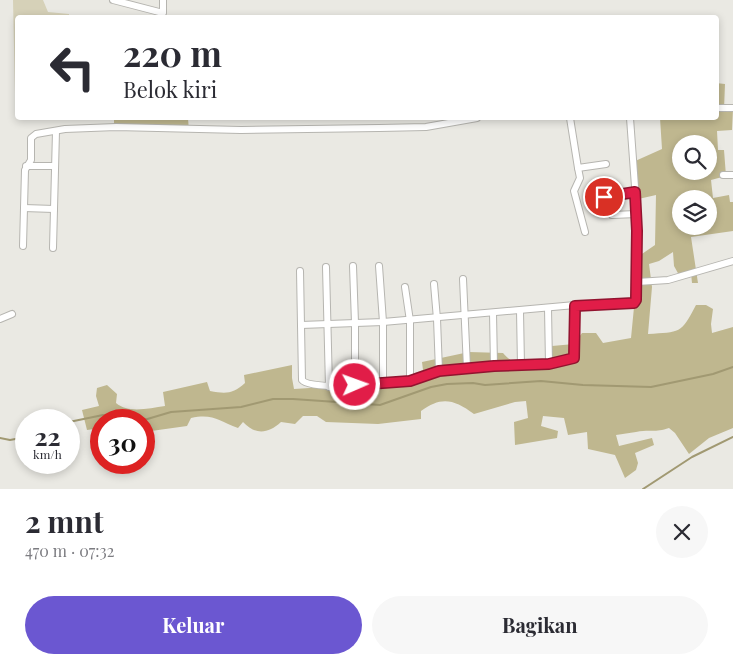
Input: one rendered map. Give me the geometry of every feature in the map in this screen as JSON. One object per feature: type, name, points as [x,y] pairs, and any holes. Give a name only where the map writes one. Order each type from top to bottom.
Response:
[{"type":"street","points":[[117,1],[163,13],[163,0]]},
{"type":"street","points":[[719,108],[733,108]]},
{"type":"street","points":[[24,246],[26,166],[30,160],[31,138],[33,136],[56,131],[116,127],[241,130],[379,128],[426,126],[464,120]]},
{"type":"street","points":[[570,120],[580,178],[574,190],[585,232]]},
{"type":"street","points":[[301,325],[410,321],[548,308],[634,303],[636,300],[637,282],[637,214],[630,120]]},
{"type":"street","points":[[53,248],[56,131]]},
{"type":"street","points":[[578,168],[606,164]]},
{"type":"street","points":[[26,166],[55,166]]},
{"type":"street","points":[[722,175],[733,175]]},
{"type":"street","points":[[604,197],[635,192]]},
{"type":"street","points":[[24,208],[54,209]]},
{"type":"street","points":[[612,215],[637,214]]},
{"type":"street","points":[[637,282],[668,280],[733,261]]},
{"type":"street","points":[[353,266],[355,385]]},
{"type":"street","points":[[379,266],[383,322],[383,384]]},
{"type":"street","points":[[326,267],[329,387]]},
{"type":"street","points":[[300,271],[303,381],[306,384],[329,387],[410,381],[439,371],[549,364],[575,358],[575,306]]},
{"type":"street","points":[[463,279],[467,368]]},
{"type":"street","points":[[434,284],[439,371]]},
{"type":"street","points":[[405,287],[410,321],[410,381]]},
{"type":"street","points":[[548,308],[549,364]]},
{"type":"street","points":[[520,311],[521,366]]},
{"type":"street","points":[[494,313],[494,366]]},
{"type":"street","points":[[0,319],[12,314]]},
{"type":"shaded area","points":[[13,0],[43,0],[48,12],[69,15],[15,15],[15,94]]},
{"type":"shaded area","points":[[719,83],[725,84],[724,109],[733,109],[732,130],[717,131],[718,150],[724,150],[726,176],[717,178],[717,135],[672,135],[672,180],[711,180],[712,190],[672,190],[672,235],[705,235],[691,237],[698,283],[692,283],[691,273],[679,275],[674,266],[673,252],[659,261],[649,264],[652,287],[648,334],[667,333],[678,330],[687,321],[696,305],[706,305],[713,309],[712,333],[733,327],[733,428],[709,438],[689,454],[675,433],[669,428],[616,435],[619,446],[652,438],[654,445],[635,453],[638,463],[636,470],[625,478],[615,455],[588,449],[587,432],[568,435],[564,418],[543,416],[541,426],[558,431],[557,438],[515,445],[514,422],[528,418],[526,401],[515,402],[474,414],[460,405],[441,401],[421,411],[421,419],[378,424],[326,422],[317,416],[303,416],[295,424],[281,422],[266,431],[257,431],[243,422],[238,428],[216,418],[205,416],[191,418],[187,426],[155,430],[155,409],[146,409],[165,406],[163,392],[207,382],[210,391],[229,392],[245,383],[244,375],[292,365],[294,389],[341,386],[339,374],[361,371],[372,387],[423,370],[422,362],[469,352],[503,353],[512,361],[527,365],[545,362],[552,346],[574,344],[582,333],[596,333],[603,343],[631,338],[639,256],[655,245],[656,195],[634,200],[633,162],[662,149],[660,120],[719,120]]},
{"type":"shaded area","points":[[114,120],[188,120],[189,132],[114,129]]},
{"type":"shaded area","points":[[729,195],[730,202],[733,202],[733,231],[717,233],[717,197]]},
{"type":"shaded area","points":[[107,385],[117,394],[116,403],[133,409],[90,409],[90,430],[87,430],[82,410],[99,406],[96,396],[97,388]]},
{"type":"waterway","points":[[155,417],[171,412],[241,407],[273,399],[380,405],[431,387],[447,384],[473,383],[485,385],[541,381],[583,385],[651,387],[713,374],[733,367]]},
{"type":"waterway","points":[[80,420],[90,418]]},
{"type":"waterway","points":[[643,489],[692,457],[733,437]]},
{"type":"waterway","points":[[0,438],[15,439]]},
{"type":"route","points":[[355,385],[410,381],[439,371],[549,364],[574,358],[575,306],[634,303],[636,300],[637,214],[635,192],[604,197]]}]
